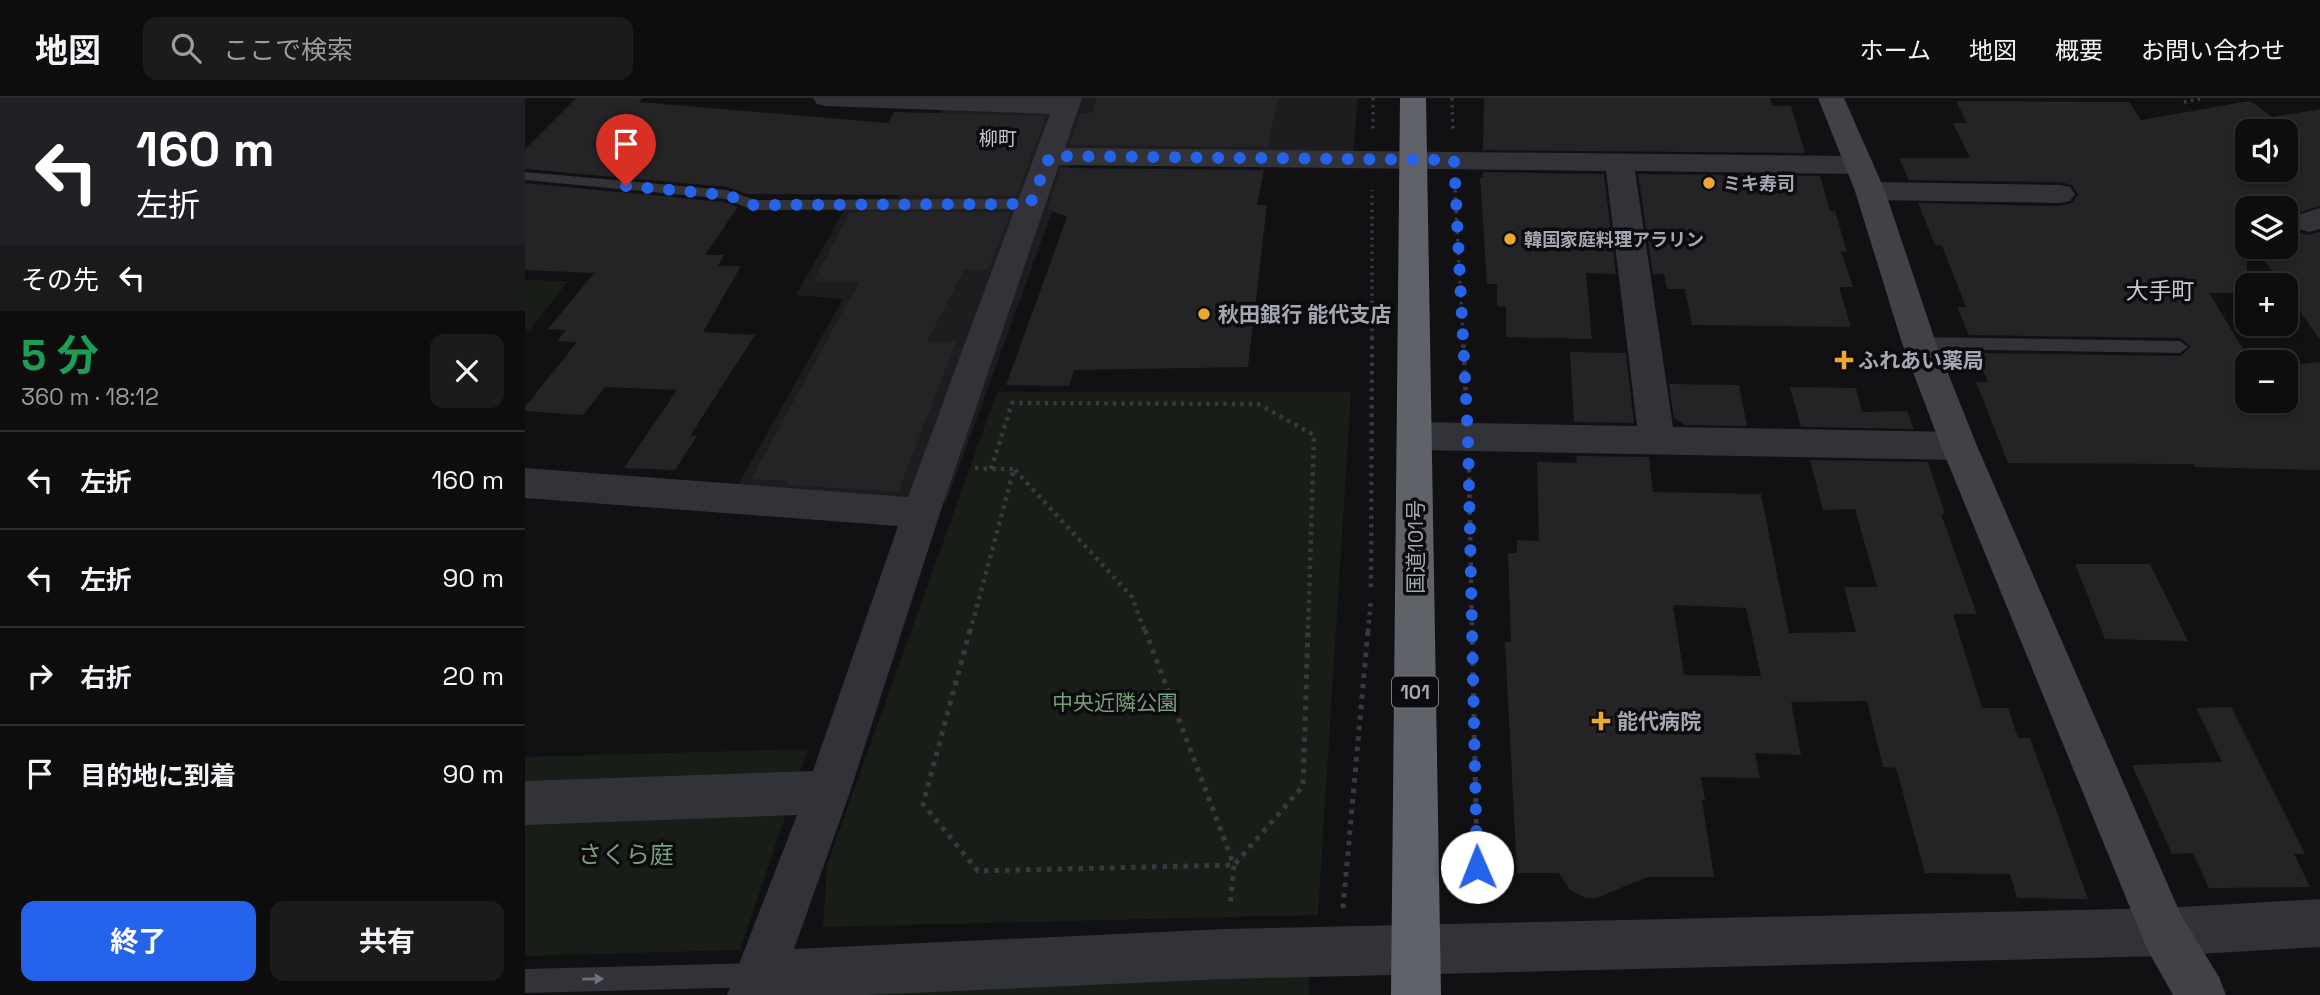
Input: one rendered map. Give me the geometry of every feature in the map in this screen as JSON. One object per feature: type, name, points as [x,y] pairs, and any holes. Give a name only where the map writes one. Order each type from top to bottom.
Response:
[{"type":"highway","name":"国道101号","points":[[1413,98],[1416,995]]},
{"type":"street","points":[[825,98],[1067,102],[921,513],[828,792],[756,985],[1414,947],[2164,932],[2320,923]]},
{"type":"street","points":[[1831,98],[1864,178],[1919,343],[1959,446],[2164,932],[2201,995]]},
{"type":"street","points":[[1050,156],[1619,161],[2060,194]]},
{"type":"street","points":[[1619,161],[1657,440]]},
{"type":"street","points":[[1415,436],[1959,446]]},
{"type":"street","points":[[525,483],[921,513]]},
{"type":"street","points":[[525,803],[828,792]]},
{"type":"lane","points":[[525,176],[727,195],[753,205],[1030,204]]},
{"type":"lane","points":[[1919,343],[2180,347]]},
{"type":"lane","points":[[525,981],[756,985]]},
{"type":"path","points":[[1339,951],[1371,603],[1373,98]]},
{"type":"path","points":[[1451,98],[1468,438],[1479,947]]},
{"type":"path","points":[[2184,102],[2204,98]]},
{"type":"path","points":[[991,469],[1012,403],[1258,404],[1314,435],[1303,786],[1234,864],[978,871],[923,804],[1014,469]]},
{"type":"path","points":[[939,468],[1014,469],[1132,597],[1234,864]]},
{"type":"shaded area","points":[[871,98],[1358,98],[1353,154],[1075,149],[946,503],[735,490],[843,299],[796,295],[850,200],[898,198],[944,106]]},
{"type":"green space","points":[[525,280],[568,281],[530,330],[525,329]]},
{"type":"green space","name":"中央近隣公園","points":[[997,392],[1351,392],[1318,915],[823,927],[827,865]]},
{"type":"green space","name":"さくら庭","points":[[808,749],[740,950],[525,956],[525,757]]},
{"type":"green space","points":[[1309,968],[1309,995],[796,995]]},
{"type":"building","points":[[576,98],[643,98],[639,102],[888,123],[894,112],[1046,116],[1017,196],[747,194],[727,187],[525,169],[525,149]]},
{"type":"building","points":[[1097,98],[1278,98],[1268,147],[1069,145],[1080,113],[1092,113]]},
{"type":"building","points":[[1484,98],[1770,98],[1772,106],[1791,106],[1805,153],[1483,150]]},
{"type":"building","points":[[1956,101],[2129,102],[2141,120],[2250,101],[2272,117],[2320,109],[2320,206],[2298,213],[2298,196],[2235,196],[2235,259],[2247,259],[2247,273],[2235,273],[2235,293],[2209,293],[2244,350],[2235,350],[2235,413],[2298,413],[2298,364],[2320,362],[2320,470],[2195,467],[2193,464],[2008,463],[1976,382],[1988,382],[1976,353],[2180,356],[2191,347],[2180,338],[1969,335],[1957,307],[1966,307],[1942,246],[1935,245],[1918,203],[2060,206],[2072,203],[2078,194],[2072,185],[2060,182],[1909,180],[1899,158],[1970,158],[1953,123],[1967,123]]},
{"type":"building","points":[[1061,168],[1264,170],[1257,205],[1267,205],[1248,367],[1074,370],[1069,386],[1006,385],[1067,217],[1047,209]]},
{"type":"building","points":[[1483,172],[1604,174],[1616,274],[1586,273],[1592,339],[1506,337],[1506,307],[1497,306],[1497,284],[1487,284],[1480,177],[1483,177]]},
{"type":"building","points":[[1638,174],[1820,176],[1830,211],[1835,211],[1847,252],[1841,251],[1853,287],[1839,287],[1851,327],[1692,325],[1685,289],[1667,289],[1664,274],[1653,274]]},
{"type":"building","points":[[525,183],[724,202],[738,207],[705,255],[724,255],[718,266],[741,266],[703,332],[755,335],[690,436],[697,436],[675,470],[624,468],[677,390],[605,387],[583,415],[525,411],[525,407],[577,342],[557,341],[566,330],[548,329],[594,273],[525,270]]},
{"type":"building","points":[[850,212],[1011,212],[988,270],[964,270],[927,342],[956,342],[898,492],[787,485],[789,481],[751,479],[859,282],[813,282]]},
{"type":"building","points":[[2298,232],[2308,235],[2320,232],[2320,340],[2298,309],[2298,273],[2273,273],[2264,259],[2298,259]]},
{"type":"building","points":[[1570,352],[1626,353],[1634,423],[1574,422]]},
{"type":"building","points":[[1669,384],[1739,385],[1747,426],[1685,425],[1674,418]]},
{"type":"building","points":[[1790,387],[1856,388],[1862,412],[1907,411],[1914,429],[1801,427]]},
{"type":"building","points":[[1576,456],[1649,457],[1653,492],[1761,494],[1789,633],[1856,632],[1844,587],[1877,587],[1855,509],[1823,510],[1810,460],[1928,462],[1945,514],[1941,514],[1977,614],[1953,614],[1982,708],[2008,708],[2018,738],[2030,738],[2088,899],[2017,898],[2010,874],[1925,873],[1896,768],[1883,767],[1867,701],[1791,702],[1801,755],[1755,753],[1760,778],[1701,777],[1714,877],[1648,877],[1596,898],[1586,898],[1570,890],[1559,873],[1517,873],[1505,642],[1511,642],[1508,553],[1517,553],[1517,540],[1539,541],[1537,462],[1577,463]],"holes":[[[1673,605],[1746,608],[1761,676],[1684,675]]]},
{"type":"building","points":[[2075,564],[2150,564],[2188,641],[2105,639]]},
{"type":"building","points":[[2231,707],[2305,854],[2294,854],[2310,887],[2209,888],[2193,853],[2172,854],[2132,765],[2222,762],[2196,708]]},
{"type":"place","name":"ミキ寿司","points":[[1709,183]]},
{"type":"place","name":"韓国家庭料理アラリン","points":[[1510,239]]},
{"type":"place","name":"秋田銀行 能代支店","points":[[1204,314]]},
{"type":"place","name":"ふれあい薬局","points":[[1844,360]]},
{"type":"place","name":"能代病院","points":[[1601,721]]},
{"type":"district","name":"柳町","points":[[998,138]]},
{"type":"district","name":"大手町","points":[[2160,291]]},
{"type":"route","points":[[626,186],[727,195],[753,205],[1030,204],[1050,156],[1454,160],[1468,438],[1477,867]]}]
